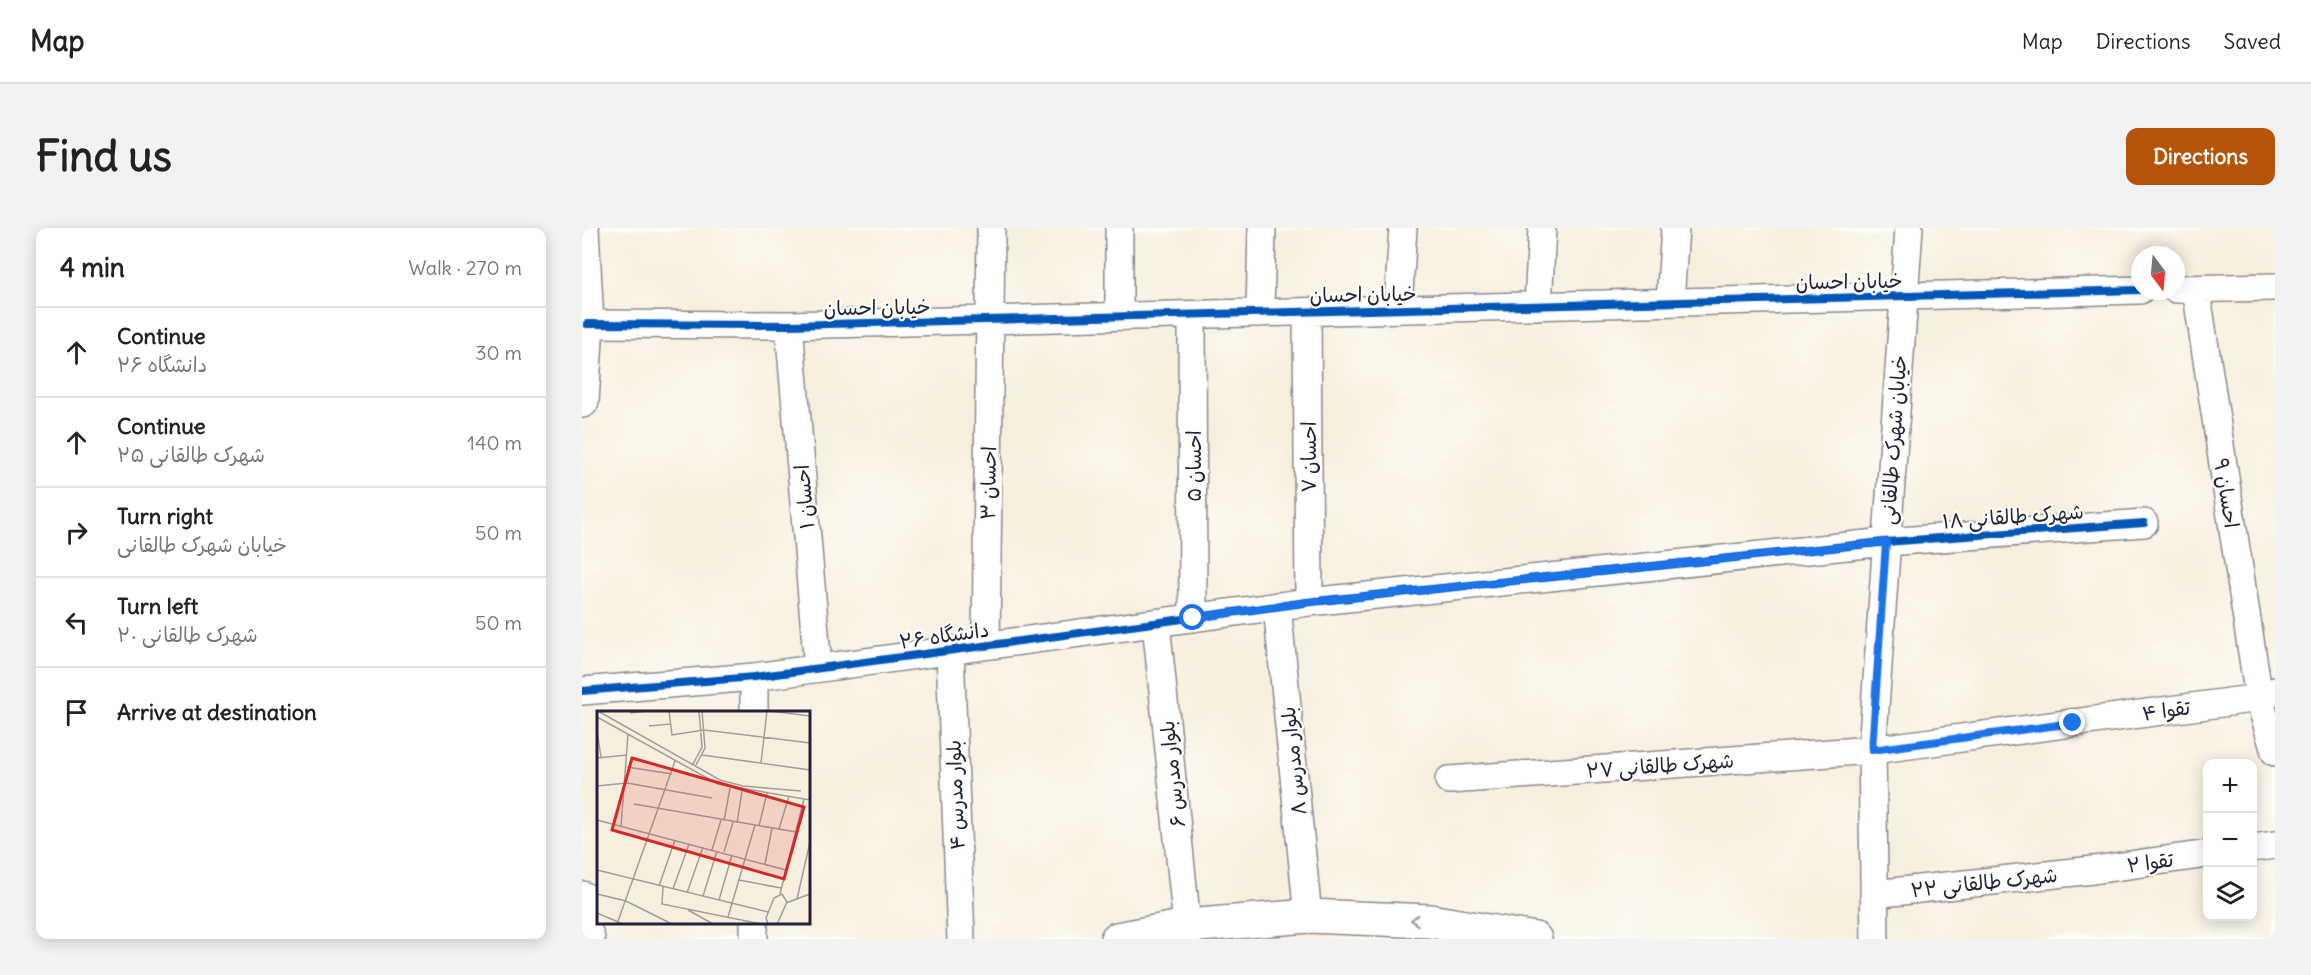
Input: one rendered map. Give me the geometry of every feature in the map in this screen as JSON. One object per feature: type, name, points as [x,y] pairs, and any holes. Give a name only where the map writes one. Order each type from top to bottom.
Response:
[{"type":"main road","points":[[582,228],[587,324],[582,401]]},
{"type":"main road","points":[[1117,939],[1187,926],[1308,916],[1430,921],[1534,939]]},
{"type":"street","name":"احسان ۳","points":[[986,645],[991,228]]},
{"type":"street","points":[[1119,228],[1119,316]]},
{"type":"street","points":[[1260,313],[1262,228]]},
{"type":"street","points":[[1398,309],[1403,228]]},
{"type":"street","points":[[1538,306],[1542,228]]},
{"type":"street","points":[[1670,302],[1675,228]]},
{"type":"street","name":"خیابان شهرک طالقانی","points":[[1875,939],[1872,750],[1909,228]]},
{"type":"street","points":[[2186,289],[2275,287]]},
{"type":"street","name":"احسان ۹","points":[[2186,289],[2267,694],[2275,752]]},
{"type":"street","name":"خیابان احسان","points":[[587,324],[789,325],[2131,290]]},
{"type":"street","name":"احسان ۷","points":[[1307,312],[1309,602]]},
{"type":"street","name":"احسان ۵","points":[[1192,315],[1193,618]]},
{"type":"street","name":"احسان ۱","points":[[789,325],[818,668]]},
{"type":"street","name":"شهرک طالقانی ۱۸","points":[[1309,602],[1886,542],[2144,523]]},
{"type":"street","name":"دانشگاه ۲۶","points":[[582,691],[754,677],[1309,602]]},
{"type":"street","name":"بلوار مدرس ۸","points":[[1277,606],[1308,916]]},
{"type":"street","name":"بلوار مدرس ۶","points":[[1156,623],[1187,926]]},
{"type":"street","name":"بلوار مدرس ۴","points":[[950,650],[961,939]]},
{"type":"street","points":[[754,677],[754,711]]},
{"type":"street","name":"تقوا ۴","points":[[1872,750],[2267,694]]},
{"type":"street","name":"شهرک طالقانی ۲۷","points":[[1449,780],[1872,750]]},
{"type":"street","points":[[2257,847],[2275,845]]},
{"type":"street","name":"تقوا ۲","points":[[2093,870],[2203,855]]},
{"type":"street","name":"شهرک طالقانی ۲۲","points":[[1874,894],[2093,870]]},
{"type":"cycle path","points":[[587,324],[789,325],[2131,290]]},
{"type":"cycle path","points":[[582,691],[754,677],[1309,602],[1886,542],[2144,523]]},
{"type":"route","points":[[1193,618],[1309,602],[1886,542],[1872,750],[2073,723]]}]
